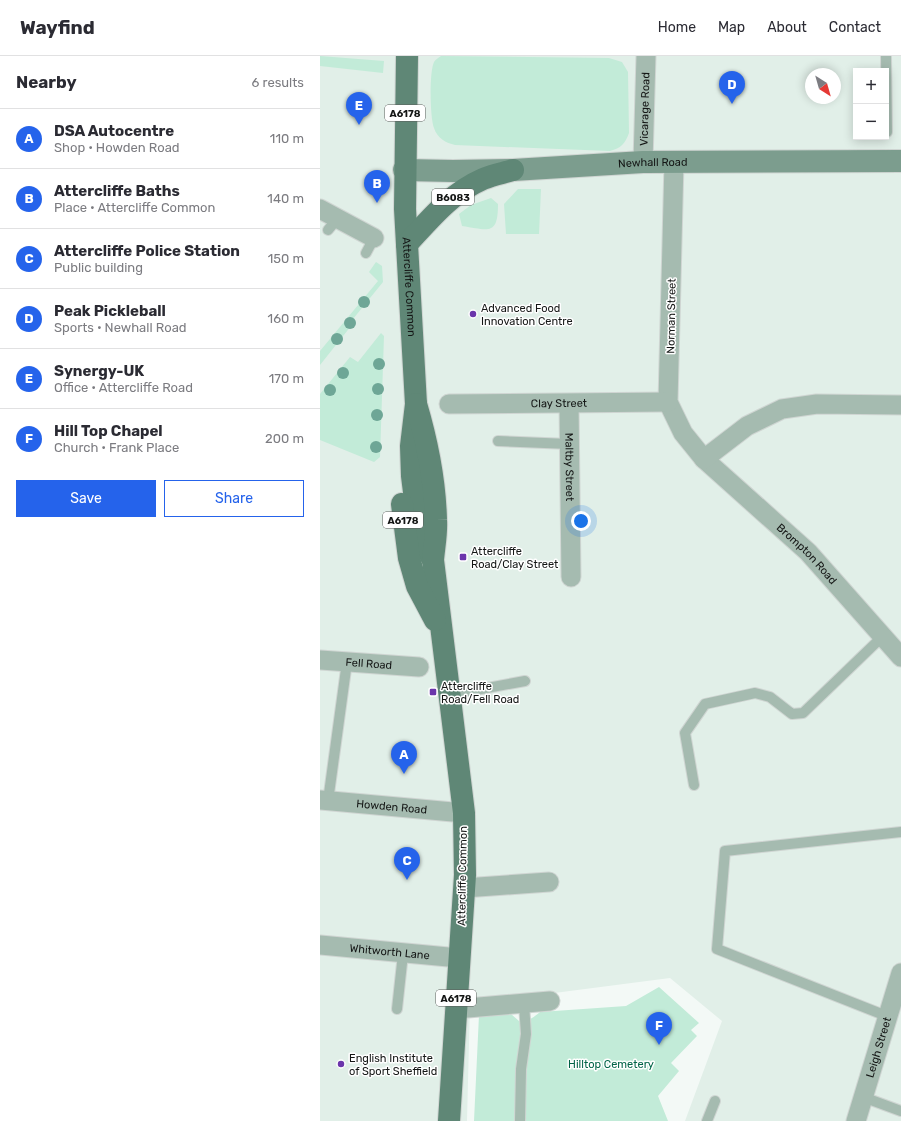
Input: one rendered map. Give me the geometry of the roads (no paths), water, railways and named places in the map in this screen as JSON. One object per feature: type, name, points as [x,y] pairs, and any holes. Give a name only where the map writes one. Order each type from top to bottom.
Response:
[{"type":"main road","name":"A6178","points":[[404,170],[407,56]]},
{"type":"main road","name":"Newhall Road","points":[[404,170],[513,170],[643,162],[901,162]]},
{"type":"main road","name":"Attercliffe Common","points":[[404,170],[416,404],[411,446],[412,476],[418,524],[433,560],[464,813],[464,888],[449,1121]]},
{"type":"main road","name":"B6083","points":[[408,244],[433,215],[455,195],[482,179],[513,170]]},
{"type":"main road","name":"Attercliffe Common","points":[[416,404],[400,445],[400,477],[404,527],[409,558],[417,586],[441,632]]},
{"type":"street","name":"Vicarage Road","points":[[643,162],[646,56]]},
{"type":"street","name":"Norman Street","points":[[674,162],[668,402],[683,433],[704,459]]},
{"type":"street","points":[[320,209],[333,224],[370,245]]},
{"type":"street","name":"Clay Street","points":[[449,404],[668,402]]},
{"type":"street","name":"Maltby Street","points":[[569,404],[571,577]]},
{"type":"street","points":[[704,459],[747,426],[782,409],[817,404],[901,405]]},
{"type":"street","name":"Brompton Road","points":[[704,459],[808,552],[901,657]]},
{"type":"street","name":"Fell Road","points":[[320,660],[418,667]]},
{"type":"street","name":"Howden Road","points":[[324,800],[464,813]]},
{"type":"street","points":[[464,888],[549,882]]},
{"type":"street","name":"Whitworth Lane","points":[[320,945],[403,954],[459,958]]},
{"type":"street","name":"Leigh Street","points":[[856,1121],[889,1017],[901,973]]},
{"type":"street","points":[[456,1009],[550,1001]]},
{"type":"lane","points":[[886,56],[887,104]]},
{"type":"lane","points":[[498,442],[569,444]]},
{"type":"lane","points":[[694,784],[685,732],[705,704],[755,693],[770,697],[792,714],[803,713],[883,636]]},
{"type":"lane","points":[[324,800],[346,662]]},
{"type":"lane","points":[[449,695],[525,681]]},
{"type":"lane","points":[[889,1017],[717,949],[725,851],[901,832]]},
{"type":"lane","points":[[397,1009],[403,954]]},
{"type":"lane","points":[[520,1121],[521,1069],[526,1034],[524,1004]]},
{"type":"lane","points":[[863,1098],[901,1111]]},
{"type":"lane","points":[[707,1121],[715,1101]]},
{"type":"place","name":"Peak Pickleball","points":[[732,104]]},
{"type":"place","name":"Synergy-UK","points":[[359,125]]},
{"type":"place","name":"Attercliffe Baths","points":[[377,203]]},
{"type":"place","name":"Advanced Food Innovation Centre","points":[[473,314]]},
{"type":"place","name":"Attercliffe Road/Clay Street","points":[[463,557]]},
{"type":"place","name":"Attercliffe Road/Fell Road","points":[[433,692]]},
{"type":"place","name":"DSA Autocentre","points":[[404,774]]},
{"type":"place","name":"Attercliffe Police Station","points":[[407,880]]},
{"type":"place","name":"Hill Top Chapel","points":[[659,1045]]},
{"type":"place","name":"English Institute of Sport Sheffield","points":[[341,1064]]},
{"type":"park label","name":"Hilltop Cemetery","points":[[611,1064]]}]
